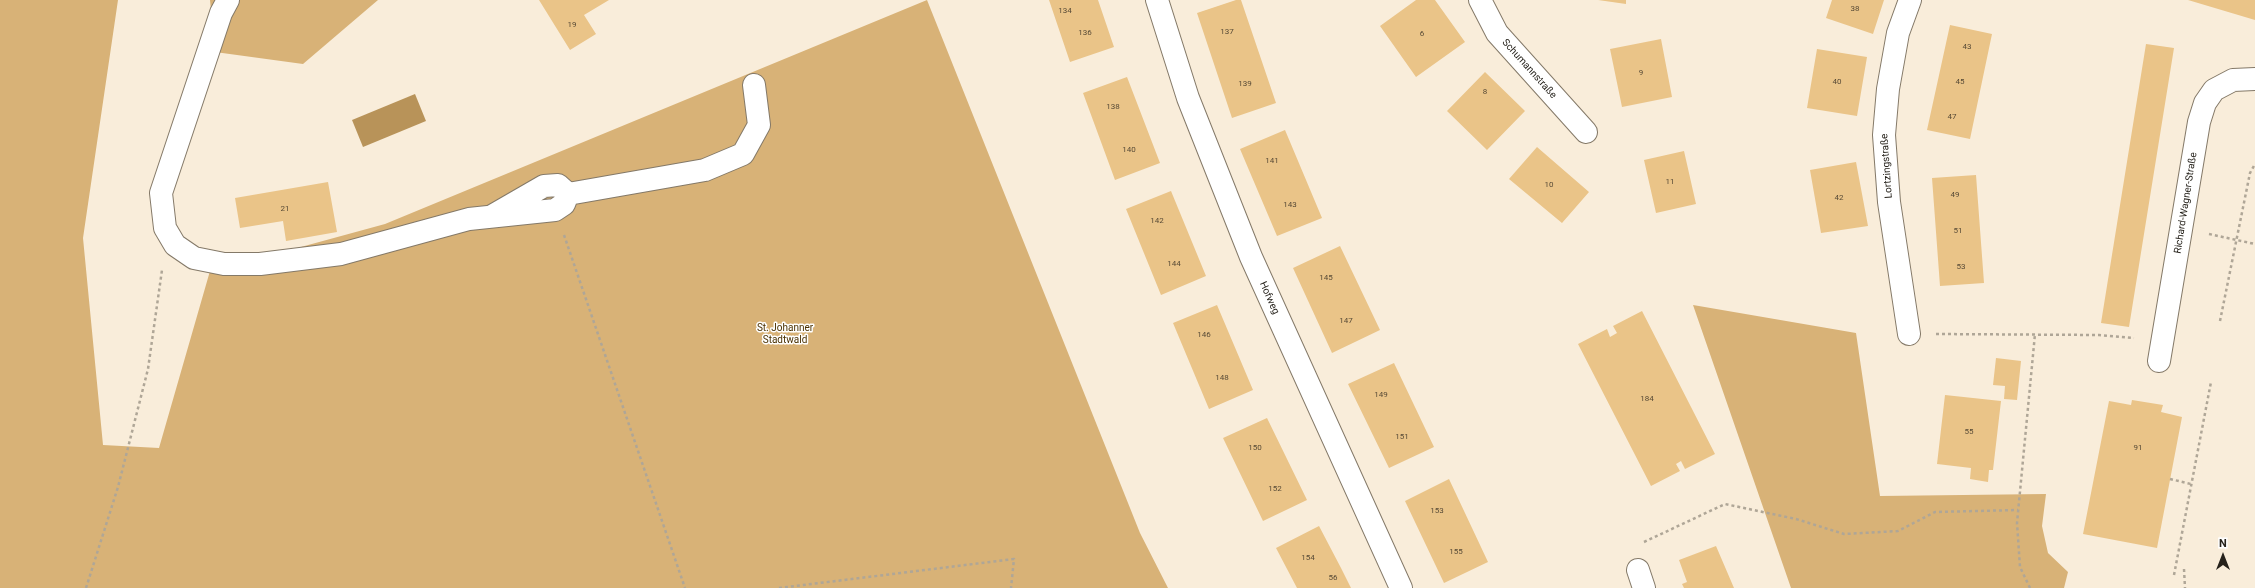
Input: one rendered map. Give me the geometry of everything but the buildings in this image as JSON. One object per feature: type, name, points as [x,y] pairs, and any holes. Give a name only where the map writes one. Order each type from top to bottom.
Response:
[{"type":"street","points":[[228,0],[220,13],[161,193],[165,228],[174,245],[194,258],[224,264],[260,264],[341,254],[469,219],[562,202],[706,170],[743,154],[760,124],[754,85]]},
{"type":"street","name":"Hofweg","points":[[1157,0],[1188,98],[1251,257],[1401,588]]},
{"type":"street","name":"Schumannstraße","points":[[1480,0],[1497,32],[1586,132]]},
{"type":"street","name":"Lortzingstraße","points":[[1909,334],[1889,202],[1884,135],[1888,89],[1898,32],[1910,0]]},
{"type":"street","name":"Richard-Wagner-Straße","points":[[2161,351],[2199,122],[2205,103],[2214,90],[2233,80],[2255,79]]},
{"type":"path","points":[[2220,321],[2250,173],[2255,164]]},
{"type":"path","points":[[562,202],[685,588]]},
{"type":"path","points":[[2182,229],[2255,244]]},
{"type":"path","points":[[86,588],[118,487],[148,369],[158,309],[161,274],[174,245]]},
{"type":"path","points":[[1909,334],[2099,334],[2161,351]]},
{"type":"path","points":[[2030,588],[2020,567],[2017,523],[2035,334]]},
{"type":"path","points":[[2174,575],[2211,382]]},
{"type":"path","points":[[2170,480],[2191,484]]},
{"type":"path","points":[[1642,544],[1725,504],[1796,519],[1844,534],[1898,531],[1935,512],[2018,510]]},
{"type":"path","points":[[780,588],[1014,559],[1011,588]]},
{"type":"path","points":[[2184,569],[2185,588]]},
{"type":"green space","name":"St. Johanner Stadtwald","points":[[0,0],[118,0],[83,238],[103,445],[159,448],[212,264],[268,256],[385,224],[927,0],[1140,533],[1168,588],[0,588]]},
{"type":"green space","points":[[210,0],[378,0],[303,64],[215,52]]},
{"type":"green space","points":[[1693,305],[1856,333],[1880,496],[2046,494],[2042,526],[2048,553],[2068,572],[2064,588],[1791,588]]},
{"type":"shaded area","points":[[415,94],[426,121],[363,147],[352,120]]}]
